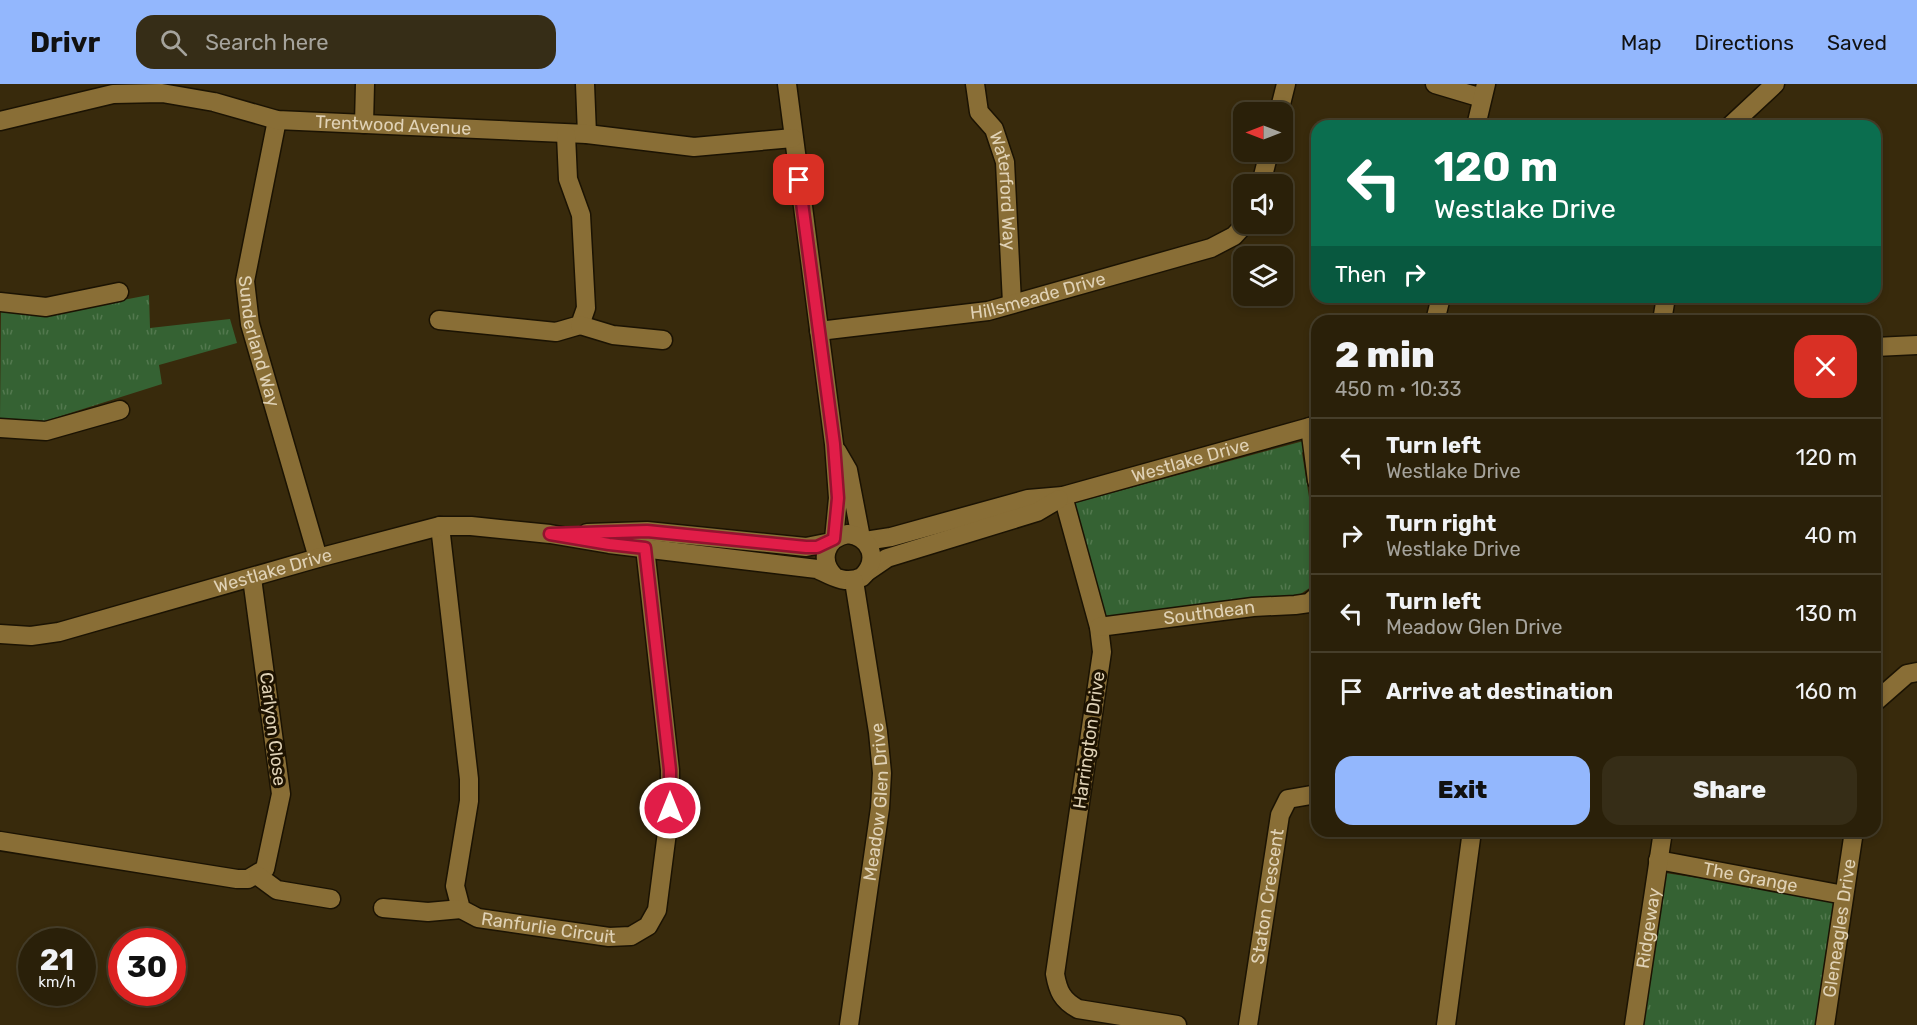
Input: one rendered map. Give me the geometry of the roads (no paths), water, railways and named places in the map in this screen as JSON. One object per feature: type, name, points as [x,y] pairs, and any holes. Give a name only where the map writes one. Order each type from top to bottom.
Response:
[{"type":"street","points":[[364,124],[365,84]]},
{"type":"street","points":[[585,84],[587,134]]},
{"type":"street","points":[[787,84],[834,444],[838,498],[832,541],[825,557],[830,572],[835,577],[861,576],[872,559],[863,539],[848,470],[834,444]]},
{"type":"street","name":"Waterford Way","points":[[975,84],[979,112],[994,129],[1005,162],[1012,303]]},
{"type":"street","points":[[1282,102],[1286,84]]},
{"type":"street","points":[[1435,84],[1484,91],[1477,120]]},
{"type":"street","points":[[1736,120],[1775,84]]},
{"type":"street","name":"Trentwood Avenue","points":[[0,121],[114,94],[162,89],[277,120],[566,135],[587,134],[694,147],[793,138]]},
{"type":"street","name":"Sunderland Way","points":[[277,120],[246,281],[250,324],[318,558]]},
{"type":"street","points":[[566,135],[568,179],[581,215],[586,308],[579,325]]},
{"type":"street","name":"Hillsmeade Drive","points":[[819,332],[988,310],[1211,248],[1236,234]]},
{"type":"street","points":[[0,302],[46,306],[119,292]]},
{"type":"street","points":[[439,320],[556,332],[579,325],[613,335],[663,340]]},
{"type":"street","points":[[1881,347],[1917,345]]},
{"type":"street","points":[[0,428],[46,430],[120,410]]},
{"type":"street","name":"Westlake Drive","points":[[863,539],[891,537],[1028,499],[1063,496],[1311,427]]},
{"type":"street","name":"Westlake Drive","points":[[861,576],[887,558],[1037,512],[1063,496]]},
{"type":"street","name":"Harrington Drive","points":[[1063,496],[1099,627],[1101,656],[1055,974],[1057,988],[1065,1002],[1078,1009],[1177,1025]]},
{"type":"street","name":"Westlake Drive","points":[[0,634],[31,636],[59,633],[318,558],[440,526],[471,526],[550,534],[609,544],[817,569],[835,577]]},
{"type":"street","name":"Ranfurlie Circuit","points":[[440,526],[469,779],[469,801],[455,886],[461,909]]},
{"type":"street","name":"Westlake Drive","points":[[550,534],[647,531],[806,547],[832,541]]},
{"type":"street","points":[[832,541],[848,534],[863,539]]},
{"type":"street","name":"Ranfurlie Circuit","points":[[383,908],[428,912],[461,909],[478,918],[609,937],[631,936],[648,926],[657,910],[670,808],[670,770],[645,548]]},
{"type":"street","name":"Meadow Glen Drive","points":[[849,1025],[880,808],[882,773],[861,576]]},
{"type":"street","name":"Carlyon Close","points":[[252,578],[281,794],[269,855],[265,869],[258,876]]},
{"type":"street","name":"Southdean","points":[[1099,627],[1253,607],[1295,605],[1311,601]]},
{"type":"street","points":[[1881,697],[1907,674],[1917,672]]},
{"type":"street","name":"Staton Crescent","points":[[1248,1025],[1280,815],[1288,799],[1311,795]]},
{"type":"street","points":[[1446,1025],[1471,837]]},
{"type":"street","name":"Ridgeway","points":[[1634,1025],[1662,837]]},
{"type":"street","name":"Gleneagles Drive","points":[[1825,1025],[1853,837]]},
{"type":"street","points":[[0,842],[237,879],[258,876],[277,890],[331,899]]},
{"type":"street","name":"The Grange","points":[[1658,860],[1844,895]]}]
